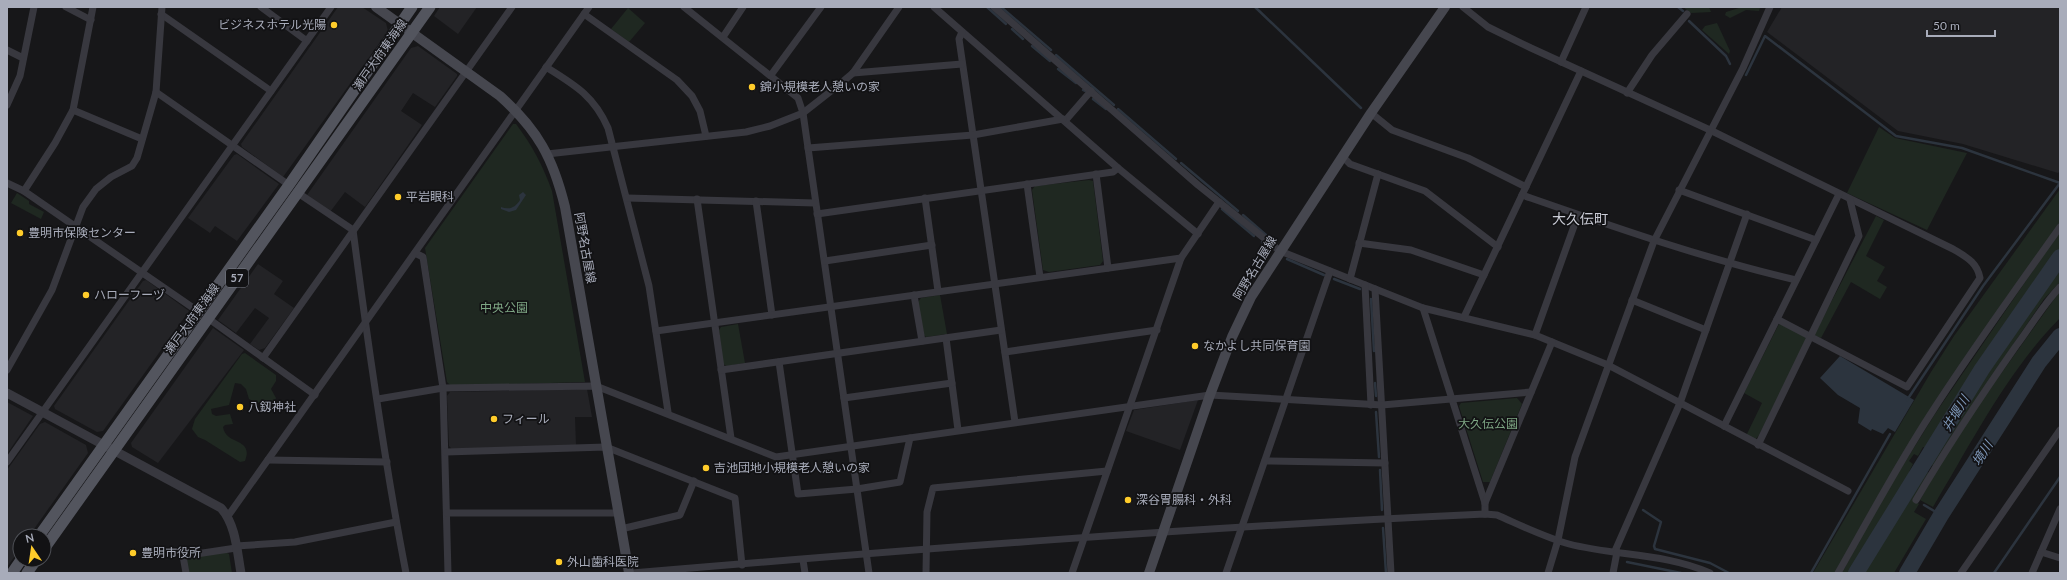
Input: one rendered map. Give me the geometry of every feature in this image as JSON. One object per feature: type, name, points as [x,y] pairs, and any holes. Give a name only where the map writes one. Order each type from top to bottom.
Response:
[{"type":"main road","name":"阿野名古屋線","points":[[376,7],[516,110],[534,131],[547,154],[557,179],[565,207],[606,447],[630,573]]},
{"type":"main road","name":"瀬戸大府東海線","points":[[52,536],[108,448],[199,312],[412,7]]},
{"type":"main road","name":"瀬戸大府東海線","points":[[44,528],[208,319],[430,7]]},
{"type":"main road","name":"阿野名古屋線","points":[[1149,573],[1210,395],[1232,337],[1250,297],[1372,113],[1445,7]]},
{"type":"street","points":[[7,105],[20,76],[34,7]]},
{"type":"street","points":[[66,7],[91,20]]},
{"type":"street","points":[[24,191],[73,110],[93,7]]},
{"type":"street","points":[[261,7],[307,41]]},
{"type":"street","points":[[7,462],[331,7]]},
{"type":"street","points":[[263,358],[512,7]]},
{"type":"street","points":[[228,516],[590,7]]},
{"type":"street","points":[[684,7],[798,98],[808,148],[825,261],[869,573]]},
{"type":"street","points":[[723,37],[744,7]]},
{"type":"street","points":[[771,75],[821,7]]},
{"type":"street","points":[[547,154],[746,132],[770,126],[802,113],[853,73],[899,7]]},
{"type":"street","points":[[934,7],[1118,168],[1198,234]]},
{"type":"street","points":[[994,7],[1219,202],[1280,251],[1424,308],[1535,335],[1552,342],[1608,366],[1848,491]]},
{"type":"street","points":[[1463,7],[1488,27],[1581,72],[1710,130],[1966,257],[1978,270],[1980,278],[1907,387],[1777,319]]},
{"type":"street","points":[[1561,62],[1586,7]]},
{"type":"street","points":[[1548,573],[1558,540],[1575,457],[1654,241],[1743,68],[1770,7]]},
{"type":"street","points":[[161,10],[271,91]]},
{"type":"street","points":[[7,370],[52,290],[83,207],[96,189],[111,177],[132,166],[137,158],[156,92],[161,10]]},
{"type":"street","points":[[584,14],[677,80],[692,96],[700,111],[706,136]]},
{"type":"street","points":[[1627,93],[1652,55],[1687,14]]},
{"type":"street","points":[[962,32],[959,39],[962,64],[1015,422]]},
{"type":"street","points":[[7,50],[23,58]]},
{"type":"street","points":[[853,73],[962,64]]},
{"type":"street","points":[[546,67],[579,88],[601,111],[608,128],[649,286],[668,412]]},
{"type":"street","points":[[1464,317],[1581,72]]},
{"type":"street","points":[[808,148],[973,135],[1064,120],[1091,91]]},
{"type":"street","points":[[156,92],[289,185]]},
{"type":"street","points":[[73,110],[142,139]]},
{"type":"street","points":[[1372,113],[1392,130],[1468,158],[1526,187]]},
{"type":"street","points":[[1343,157],[1350,164],[1425,191],[1498,246]]},
{"type":"street","points":[[817,214],[1113,172],[1118,168]]},
{"type":"street","points":[[1096,174],[1108,268]]},
{"type":"street","points":[[1350,279],[1378,174]]},
{"type":"street","points":[[7,183],[24,191],[199,312]]},
{"type":"street","points":[[1027,184],[1040,277]]},
{"type":"street","points":[[1679,190],[1816,240]]},
{"type":"street","points":[[298,193],[353,230],[365,324],[378,399],[396,522],[406,573]]},
{"type":"street","points":[[1724,426],[1839,194]]},
{"type":"street","points":[[1522,195],[1654,241],[1729,264],[1796,280]]},
{"type":"street","points":[[627,198],[816,203]]},
{"type":"street","points":[[925,198],[938,291]]},
{"type":"street","points":[[697,199],[731,438]]},
{"type":"street","points":[[1758,445],[1859,236],[1850,200]]},
{"type":"street","points":[[756,201],[772,315]]},
{"type":"street","points":[[1072,573],[1181,258],[1219,202]]},
{"type":"street","points":[[1613,573],[1616,552],[1680,403],[1747,214]]},
{"type":"street","points":[[1535,335],[1578,215]]},
{"type":"street","points":[[1838,573],[1897,469],[1930,415],[2001,310],[2060,228]]},
{"type":"street","points":[[1359,243],[1412,250],[1484,275]]},
{"type":"street","points":[[825,261],[932,245]]},
{"type":"street","points":[[415,253],[423,257],[443,388],[446,452],[448,573]]},
{"type":"street","points":[[656,331],[1181,258]]},
{"type":"street","points":[[1226,573],[1330,271]]},
{"type":"street","points":[[1365,285],[1371,405]]},
{"type":"street","points":[[1916,500],[1948,446],[1992,379],[2044,306],[2060,287]]},
{"type":"street","points":[[1375,289],[1392,573]]},
{"type":"street","points":[[914,295],[922,341]]},
{"type":"street","points":[[1632,300],[1706,330]]},
{"type":"street","points":[[1424,308],[1485,503],[1485,514]]},
{"type":"street","points":[[208,319],[315,395]]},
{"type":"street","points":[[721,370],[1001,330]]},
{"type":"street","points":[[1004,352],[1157,330]]},
{"type":"street","points":[[946,338],[958,430]]},
{"type":"street","points":[[1485,503],[1552,342]]},
{"type":"street","points":[[779,362],[791,454],[798,494],[857,489],[900,482],[910,438]]},
{"type":"street","points":[[844,398],[952,383]]},
{"type":"street","points":[[378,399],[443,388],[596,386],[668,412],[776,457],[851,445],[910,438],[1210,395],[1382,405],[1532,392]]},
{"type":"street","points":[[7,393],[221,508],[228,516],[241,573]]},
{"type":"street","points":[[1961,573],[2060,430]]},
{"type":"street","points":[[446,452],[606,447],[735,498],[742,565]]},
{"type":"street","points":[[268,460],[387,462]]},
{"type":"street","points":[[1265,461],[1385,463]]},
{"type":"street","points":[[926,573],[927,512],[933,488],[1107,471]]},
{"type":"street","points":[[621,529],[680,515],[694,481]]},
{"type":"street","points":[[2032,573],[2060,509]]},
{"type":"street","points":[[447,513],[618,513]]},
{"type":"street","points":[[630,573],[1242,526],[1485,514],[1497,515],[1569,544],[1686,564],[1710,573]]},
{"type":"street","points":[[186,573],[183,556],[236,547],[295,542],[396,522]]},
{"type":"street","points":[[2041,552],[2060,558]]},
{"type":"street","points":[[802,560],[805,573]]},
{"type":"shaded area","points":[[338,7],[362,7],[386,23],[388,31],[283,177],[242,147],[241,144]]},
{"type":"shaded area","points":[[440,7],[477,7],[458,34],[434,16]]},
{"type":"shaded area","points":[[1782,7],[2060,7],[2060,171],[2058,173],[1963,144],[1898,131],[1767,32]]},
{"type":"shaded area","points":[[418,46],[457,74],[457,76],[435,107],[413,93],[401,111],[422,125],[365,207],[345,192],[330,212],[307,195],[411,48]]},
{"type":"shaded area","points":[[237,154],[279,184],[237,241],[215,226],[210,233],[188,218],[234,155]]},
{"type":"shaded area","points":[[523,192],[526,195],[516,210],[509,212],[501,209],[501,207],[514,207],[520,200],[519,195]]},
{"type":"shaded area","points":[[258,264],[283,281],[274,294],[294,308],[265,348],[259,350],[250,344],[269,318],[255,308],[236,333],[218,320]]},
{"type":"shaded area","points":[[146,280],[189,311],[103,431],[97,432],[55,409],[54,406],[143,281]]},
{"type":"shaded area","points":[[213,328],[244,350],[158,463],[132,447],[131,443]]},
{"type":"shaded area","points":[[1840,356],[1914,400],[1895,432],[1888,428],[1883,434],[1872,429],[1871,431],[1858,423],[1860,408],[1838,395],[1820,378]]},
{"type":"shaded area","points":[[587,389],[592,417],[575,417],[576,445],[452,449],[449,446],[447,396],[450,392]]},
{"type":"shaded area","points":[[1198,400],[1180,450],[1126,431],[1134,410]]},
{"type":"shaded area","points":[[7,402],[33,416],[7,454]]},
{"type":"shaded area","points":[[45,422],[86,445],[88,453],[35,528],[12,528],[12,560],[7,567],[7,470],[40,424]]},
{"type":"green space","points":[[1683,7],[1709,7],[1711,12],[1691,13]]},
{"type":"green space","points":[[1742,7],[1760,8],[1759,11],[1746,10],[1730,18],[1725,15],[1726,12]]},
{"type":"green space","points":[[628,8],[645,23],[629,42],[611,29]]},
{"type":"green space","points":[[1717,23],[1730,51],[1729,54],[1702,30],[1705,26]]},
{"type":"green space","name":"中央公園","points":[[513,124],[516,124],[532,148],[541,164],[552,191],[585,382],[451,386],[447,382],[425,248]]},
{"type":"green space","points":[[1879,127],[1895,138],[1967,153],[1927,230],[1847,193]]},
{"type":"green space","points":[[1089,180],[1093,181],[1103,261],[1100,265],[1049,272],[1043,270],[1032,190],[1035,186]]},
{"type":"green space","points":[[2060,189],[2060,224],[2005,299],[1835,573],[1813,573],[1931,372],[1954,336]]},
{"type":"green space","points":[[17,193],[29,201],[29,204],[44,212],[41,219],[11,203]]},
{"type":"green space","points":[[1876,216],[1884,220],[1866,256],[1885,267],[1877,281],[1887,287],[1880,299],[1851,282],[1821,338],[1814,335]]},
{"type":"green space","points":[[2060,231],[2059,252],[1926,448],[1923,447],[1918,456],[1914,454],[1909,461],[1913,464],[1909,472],[1912,475],[1854,573],[1842,573],[1883,497],[1935,414]]},
{"type":"green space","points":[[2060,264],[2060,282],[2044,299],[1952,435],[1934,466],[1931,465],[1934,453],[1932,452],[1992,361]]},
{"type":"green space","points":[[2060,291],[2060,318],[2023,361],[2007,384],[1991,408],[1933,507],[1920,500],[1955,438]]},
{"type":"green space","points":[[940,295],[947,334],[926,337],[924,335],[918,302],[921,298]]},
{"type":"green space","points":[[738,324],[745,363],[727,366],[723,364],[719,330],[721,327]]},
{"type":"green space","points":[[1779,324],[1809,336],[1759,435],[1755,440],[1746,436],[1762,403],[1744,393]]},
{"type":"green space","points":[[245,353],[276,375],[276,381],[271,389],[276,398],[274,404],[264,404],[254,401],[249,399],[246,389],[241,384],[235,383],[229,405],[211,409],[212,414],[216,416],[230,414],[233,424],[225,425],[223,427],[225,433],[229,437],[246,448],[247,453],[245,461],[240,462],[198,437],[192,429],[195,419],[242,354]]},
{"type":"green space","name":"大久伝公園","points":[[1517,398],[1522,404],[1490,482],[1483,482],[1459,406],[1461,403]]},
{"type":"green space","points":[[1927,472],[1930,473],[1914,500],[1919,504],[1914,512],[1926,519],[1894,573],[1861,573],[1917,478]]},
{"type":"green space","points":[[225,552],[229,554],[232,573],[189,573],[186,560],[190,557]]},
{"type":"waterway","points":[[987,7],[1006,24]]},
{"type":"waterway","points":[[1001,7],[1051,50]]},
{"type":"waterway","points":[[1255,7],[1361,108]]},
{"type":"waterway","points":[[1678,7],[1683,11]]},
{"type":"waterway","points":[[1689,21],[1726,56],[1730,64]]},
{"type":"waterway","points":[[1012,29],[1023,39]]},
{"type":"waterway","points":[[1746,75],[1765,36],[1896,136],[1962,148],[2060,183]]},
{"type":"waterway","points":[[1032,46],[1050,61]]},
{"type":"waterway","points":[[1056,55],[1114,105]]},
{"type":"waterway","points":[[1058,69],[1076,83]]},
{"type":"waterway","points":[[1093,99],[1106,109]]},
{"type":"waterway","points":[[1118,109],[1176,159]]},
{"type":"waterway","points":[[1181,163],[1238,211]]},
{"type":"waterway","points":[[1907,400],[1983,286],[2060,183]]},
{"type":"waterway","points":[[1222,209],[1254,236]]},
{"type":"waterway","points":[[1243,215],[1266,235]]},
{"type":"waterway","points":[[1262,242],[1268,247]]},
{"type":"waterway","name":"井堰川","points":[[1856,573],[1982,369],[2060,257]]},
{"type":"waterway","points":[[1287,259],[1324,275]]},
{"type":"waterway","points":[[1334,279],[1360,289]]},
{"type":"waterway","points":[[1371,299],[1374,351]]},
{"type":"waterway","name":"境川","points":[[1907,573],[1941,515],[2039,362],[2060,336]]},
{"type":"waterway","points":[[1375,383],[1376,396]]},
{"type":"waterway","points":[[1376,412],[1379,457]]},
{"type":"waterway","points":[[1811,573],[1890,434]]},
{"type":"waterway","points":[[1380,470],[1382,510]]},
{"type":"waterway","points":[[1994,573],[2060,477]]},
{"type":"waterway","points":[[1924,505],[1941,515]]},
{"type":"waterway","points":[[1643,510],[1661,522],[1654,546],[1655,549],[1710,563],[1729,573]]},
{"type":"waterway","points":[[1383,528],[1386,573]]},
{"type":"waterway","points":[[1627,562],[1681,573]]},
{"type":"place","name":"ビジネスホテル光陽","points":[[334,25]]},
{"type":"place","name":"錦小規模老人憩いの家","points":[[752,87]]},
{"type":"place","name":"平岩眼科","points":[[398,197]]},
{"type":"place","name":"豊明市保険センター","points":[[20,233]]},
{"type":"place","name":"ハローフーヅ","points":[[86,295]]},
{"type":"place","name":"なかよし共同保育園","points":[[1195,346]]},
{"type":"place","name":"八釼神社","points":[[240,407]]},
{"type":"place","name":"フィール","points":[[494,419]]},
{"type":"place","name":"吉池団地小規模老人憩いの家","points":[[706,468]]},
{"type":"place","name":"深谷胃腸科・外科","points":[[1128,500]]},
{"type":"place","name":"豊明市役所","points":[[133,553]]},
{"type":"place","name":"外山歯科医院","points":[[559,562]]},
{"type":"district","name":"大久伝町","points":[[1580,219]]}]
